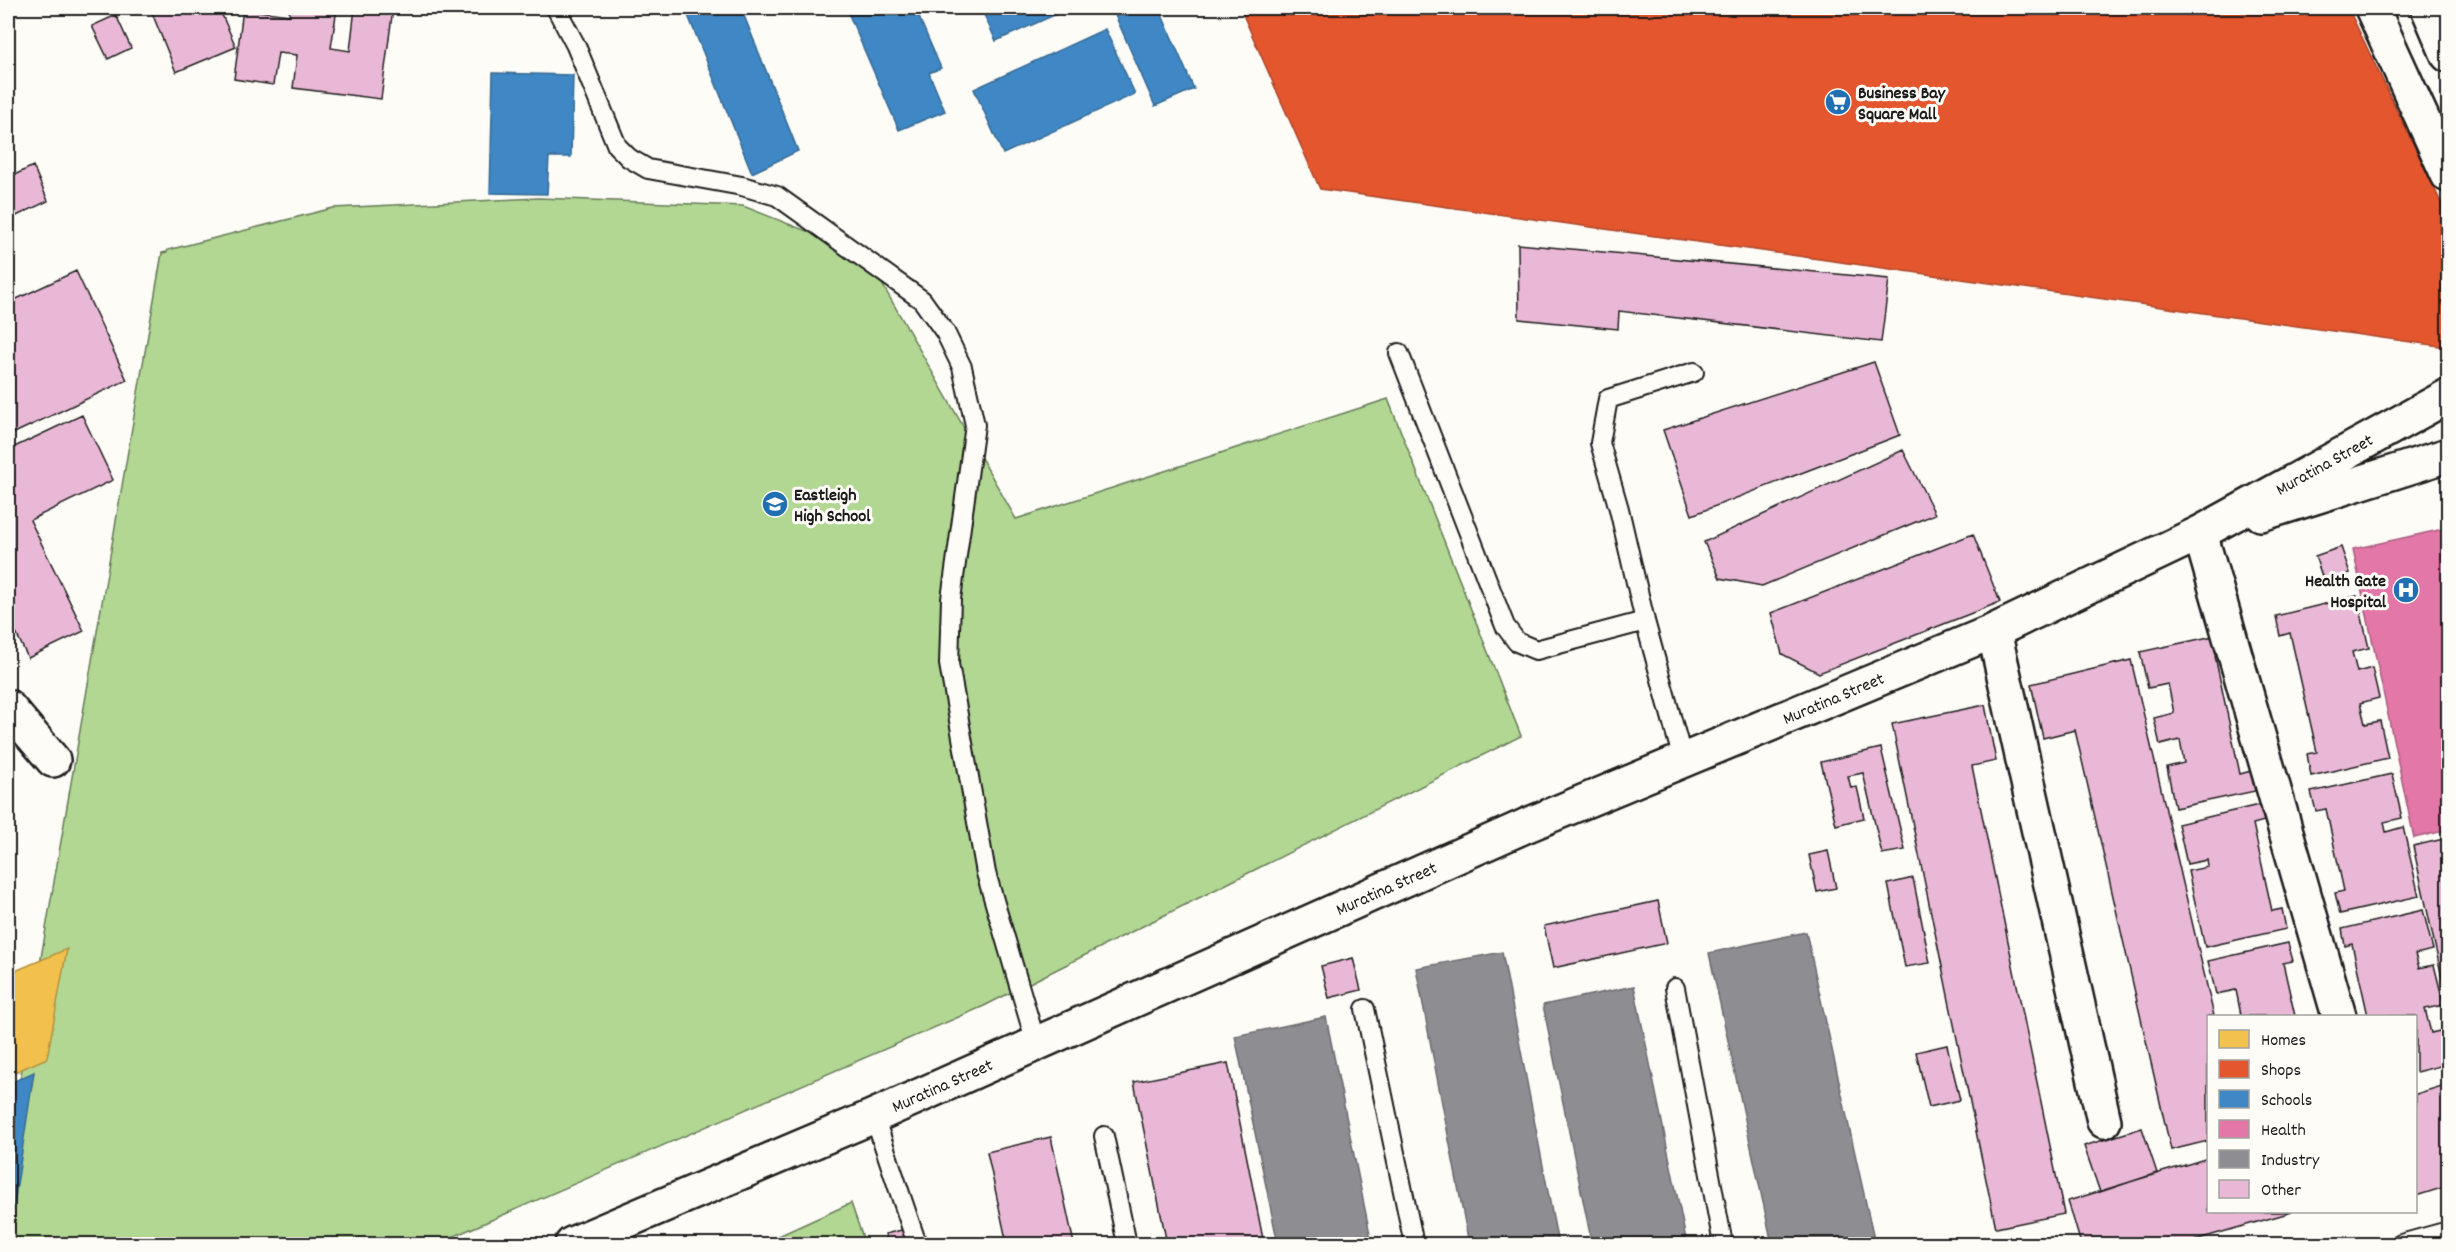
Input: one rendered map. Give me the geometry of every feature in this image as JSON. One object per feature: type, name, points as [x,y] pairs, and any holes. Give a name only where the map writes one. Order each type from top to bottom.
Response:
[{"type":"main road","points":[[2372,8],[2448,175]]},
{"type":"main road","points":[[2428,8],[2448,55]]},
{"type":"main road","name":"Muratina Street","points":[[572,1245],[874,1116],[1525,826],[1994,631],[2200,533],[2448,396]]},
{"type":"main road","name":"Muratina Street","points":[[2200,533],[2448,455]]},
{"type":"main road","points":[[2200,533],[2338,1015]]},
{"type":"main road","points":[[1994,631],[2104,1121]]},
{"type":"main road","points":[[8,707],[53,760]]},
{"type":"lane","points":[[556,8],[576,45],[616,146],[629,158],[648,169],[742,186],[777,196],[810,217],[922,300],[945,332],[962,368],[975,425],[951,599],[949,664],[986,873],[1036,1044]]},
{"type":"lane","points":[[1399,353],[1505,626],[1517,642],[1536,650],[1645,621]]},
{"type":"lane","points":[[1683,760],[1600,443],[1608,399],[1694,372]]},
{"type":"lane","points":[[2408,468],[2448,474]]},
{"type":"lane","points":[[1675,988],[1723,1245]]},
{"type":"lane","points":[[1365,1009],[1414,1245]]},
{"type":"lane","points":[[874,1116],[917,1245]]},
{"type":"lane","points":[[1104,1136],[1127,1245]]},
{"type":"lane","points":[[2402,1245],[2448,1231]]},
{"type":"green space","name":"Eastleigh High School","points":[[539,198],[743,206],[865,254],[1016,519],[1388,399],[1521,736],[984,1006],[436,1244],[8,1244],[8,1150],[162,253],[333,208]]},
{"type":"green space","points":[[851,1203],[865,1244],[761,1244]]},
{"type":"building: Homes","points":[[67,949],[47,1058],[8,1075],[8,974]]},
{"type":"building: Shops","name":"Business Bay Square Mall","points":[[1240,8],[2348,8],[2448,217],[2448,337],[2446,347],[1320,189]]},
{"type":"building: Schools","points":[[685,8],[741,8],[798,151],[752,173]]},
{"type":"building: Schools","points":[[846,8],[915,8],[941,68],[929,73],[945,111],[899,130]]},
{"type":"building: Schools","points":[[981,8],[1068,8],[1068,9],[996,41]]},
{"type":"building: Schools","points":[[1112,8],[1159,8],[1194,89],[1155,106]]},
{"type":"building: Schools","points":[[1105,29],[1135,94],[1003,154],[974,89]]},
{"type":"building: Schools","points":[[493,73],[573,75],[571,157],[549,157],[547,194],[490,193]]},
{"type":"building: Schools","points":[[34,1072],[8,1244],[8,1084]]},
{"type":"building: Health","points":[[2448,528],[2448,830],[2414,838],[2353,549]]},
{"type":"building: Industry","points":[[1806,932],[1875,1244],[1772,1244],[1709,953]]},
{"type":"building: Industry","points":[[1502,952],[1558,1244],[1469,1244],[1416,968]]},
{"type":"building: Industry","points":[[1634,986],[1687,1244],[1592,1244],[1543,1005]]},
{"type":"building: Industry","points":[[1326,1017],[1372,1244],[1278,1244],[1235,1036]]},
{"type":"building: Other","points":[[150,8],[219,8],[236,47],[176,72]]},
{"type":"building: Other","points":[[290,8],[337,8],[331,48],[350,51],[355,8],[393,8],[381,99],[293,88],[297,55],[278,53],[273,85],[234,79],[243,9],[289,15]]},
{"type":"building: Other","points":[[116,15],[131,48],[108,59],[92,26]]},
{"type":"building: Other","points":[[33,166],[48,201],[8,220],[8,178]]},
{"type":"building: Other","points":[[1518,244],[1889,279],[1881,342],[1619,311],[1618,329],[1519,319]]},
{"type":"building: Other","points":[[76,271],[127,380],[8,436],[8,303]]},
{"type":"building: Other","points":[[1874,362],[1900,435],[1692,515],[1663,430]]},
{"type":"building: Other","points":[[82,415],[113,480],[30,520],[84,631],[28,658],[8,616],[8,450]]},
{"type":"building: Other","points":[[1903,450],[1935,514],[1762,586],[1720,578],[1704,542]]},
{"type":"building: Other","points":[[1973,534],[2000,602],[1819,673],[1782,654],[1771,613]]},
{"type":"building: Other","points":[[2341,547],[2350,573],[2324,582],[2315,556]]},
{"type":"building: Other","points":[[2357,596],[2369,648],[2352,652],[2357,672],[2372,668],[2379,698],[2360,703],[2365,724],[2380,721],[2388,758],[2311,776],[2307,754],[2317,752],[2290,633],[2280,636],[2276,616]]},
{"type":"building: Other","points":[[2223,634],[2227,653],[2215,656],[2240,774],[2251,771],[2255,791],[2175,808],[2167,767],[2184,763],[2180,740],[2160,745],[2154,718],[2174,713],[2168,684],[2148,688],[2140,652]]},
{"type":"building: Other","points":[[2131,660],[2214,1015],[2207,1015],[2207,1141],[2171,1150],[2075,730],[2043,738],[2031,684]]},
{"type":"building: Other","points":[[1985,705],[1996,761],[1972,766],[2064,1214],[1996,1228],[1892,724]]},
{"type":"building: Other","points":[[1881,748],[1905,850],[1882,854],[1863,773],[1848,776],[1851,788],[1857,787],[1864,818],[1836,825],[1821,762]]},
{"type":"building: Other","points":[[2392,774],[2402,818],[2384,822],[2386,832],[2403,827],[2419,896],[2340,914],[2335,893],[2344,891],[2326,809],[2316,811],[2311,792]]},
{"type":"building: Other","points":[[2259,805],[2264,821],[2253,824],[2272,911],[2282,909],[2286,929],[2205,947],[2188,871],[2208,867],[2207,860],[2187,864],[2178,824]]},
{"type":"building: Other","points":[[2448,838],[2448,1005],[2413,846]]},
{"type":"building: Other","points":[[1828,851],[1836,888],[1817,892],[1809,855]]},
{"type":"building: Other","points":[[1913,878],[1930,963],[1905,967],[1888,884]]},
{"type":"building: Other","points":[[1658,901],[1667,943],[1553,968],[1544,926]]},
{"type":"building: Other","points":[[2423,910],[2433,950],[2415,954],[2419,968],[2434,965],[2444,1005],[2425,1009],[2431,1033],[2448,1029],[2448,1064],[2417,1072],[2417,1015],[2368,1015],[2352,944],[2345,946],[2342,929]]},
{"type":"building: Other","points":[[2288,943],[2293,961],[2283,963],[2295,1015],[2241,1015],[2236,990],[2216,994],[2208,961]]},
{"type":"building: Other","points":[[1353,958],[1361,990],[1329,998],[1321,966]]},
{"type":"building: Other","points":[[1947,1045],[1960,1100],[1929,1107],[1916,1052]]},
{"type":"building: Other","points":[[1228,1063],[1264,1244],[1167,1244],[1134,1082]]},
{"type":"building: Other","points":[[2448,1084],[2448,1186],[2417,1196],[2417,1094]]},
{"type":"building: Other","points":[[2142,1128],[2157,1173],[2100,1192],[2084,1146]]},
{"type":"building: Other","points":[[1051,1137],[1074,1244],[1007,1244],[987,1152]]},
{"type":"building: Other","points":[[2207,1158],[2207,1213],[2289,1213],[2181,1244],[2081,1244],[2068,1201]]},
{"type":"building: Other","points":[[906,1229],[910,1244],[888,1244],[885,1234]]},
{"type":"place","name":"Business Bay Square Mall","points":[[1838,102]]},
{"type":"place","name":"Eastleigh High School","points":[[775,504]]},
{"type":"place","name":"Health Gate Hospital","points":[[2406,590]]}]
